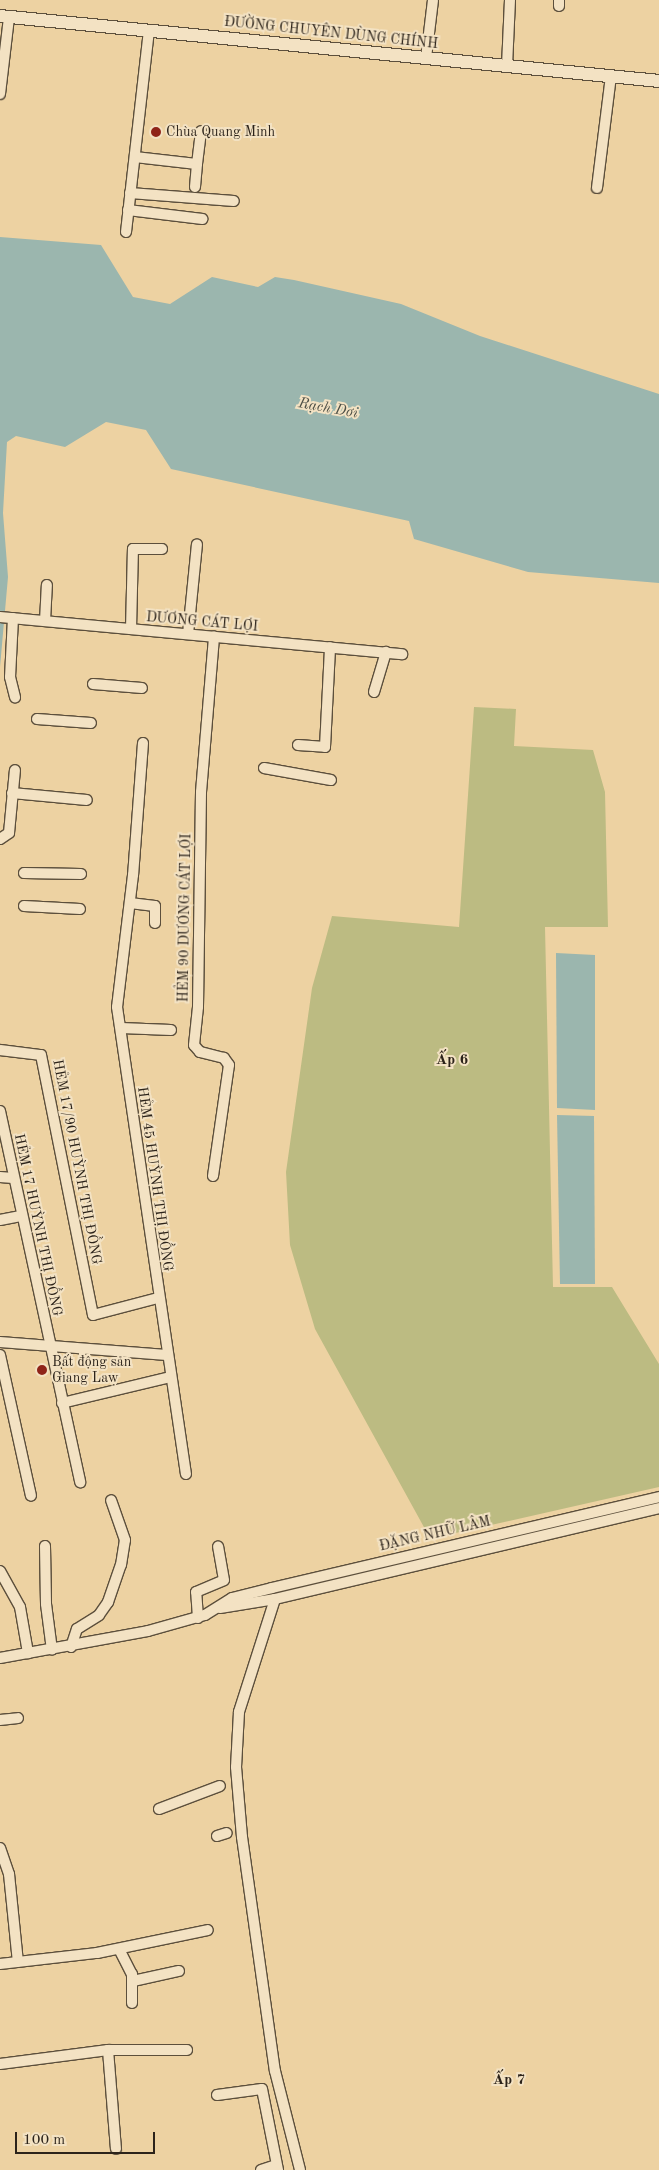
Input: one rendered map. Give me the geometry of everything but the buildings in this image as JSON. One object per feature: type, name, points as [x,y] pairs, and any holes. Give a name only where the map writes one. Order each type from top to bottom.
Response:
[{"type":"street","points":[[426,58],[433,0]]},
{"type":"street","points":[[507,66],[510,0]]},
{"type":"street","points":[[0,94],[5,16]]},
{"type":"street","name":"ĐƯỜNG CHUYÊN DÙNG CHÍNH","points":[[5,16],[659,81]]},
{"type":"street","points":[[126,232],[149,30]]},
{"type":"street","points":[[598,188],[611,76]]},
{"type":"street","points":[[195,187],[201,131]]},
{"type":"street","points":[[136,157],[197,164]]},
{"type":"street","points":[[130,193],[234,201]]},
{"type":"street","points":[[128,210],[202,218]]},
{"type":"street","points":[[188,634],[197,544]]},
{"type":"street","points":[[131,629],[133,549],[162,550]]},
{"type":"street","points":[[45,621],[47,585]]},
{"type":"street","points":[[7,618],[10,677],[15,698]]},
{"type":"street","name":"DƯƠNG CÁT LỢI","points":[[7,618],[402,654]]},
{"type":"street","name":"HẺM 90 DƯƠNG CÁT LỢI","points":[[213,1176],[229,1065],[224,1058],[200,1052],[194,1045],[198,1007],[201,792],[214,637]]},
{"type":"street","points":[[298,746],[325,747],[330,647]]},
{"type":"street","points":[[374,692],[386,652]]},
{"type":"street","points":[[93,684],[142,688]]},
{"type":"street","points":[[38,719],[91,723]]},
{"type":"street","name":"HẺM 45 HUỲNH THỊ ĐỒNG","points":[[143,743],[130,903],[117,1007],[166,1355],[186,1474]]},
{"type":"street","points":[[264,768],[331,780]]},
{"type":"street","points":[[0,839],[9,833],[14,770]]},
{"type":"street","points":[[12,793],[87,800]]},
{"type":"street","points":[[24,873],[81,874]]},
{"type":"street","points":[[130,903],[155,906],[155,923]]},
{"type":"street","points":[[24,906],[80,909]]},
{"type":"street","points":[[121,1028],[171,1030]]},
{"type":"street","name":"HẺM 17/90 HUỲNH THỊ ĐỒNG","points":[[0,1050],[41,1055],[93,1315],[158,1298]]},
{"type":"street","name":"HẺM 17 HUỲNH THỊ ĐỒNG","points":[[0,1111],[21,1216],[80,1482]]},
{"type":"street","points":[[0,1177],[13,1178]]},
{"type":"street","points":[[0,1220],[21,1216]]},
{"type":"street","points":[[0,1342],[166,1355]]},
{"type":"street","points":[[0,1355],[4,1400],[31,1496]]},
{"type":"street","points":[[62,1403],[170,1377]]},
{"type":"street","name":"ĐẶNG NHỮ LÂM","points":[[220,1608],[232,1598],[659,1497]]},
{"type":"street","points":[[71,1647],[77,1629],[99,1615],[108,1602],[121,1565],[125,1540],[112,1500]]},
{"type":"street","name":"ĐẶNG NHỮ LÂM","points":[[0,1658],[71,1647],[198,1618],[220,1608],[275,1599],[659,1508]]},
{"type":"street","points":[[45,1546],[46,1604],[52,1650]]},
{"type":"street","points":[[198,1618],[196,1592],[225,1579],[218,1547]]},
{"type":"street","points":[[0,1571],[20,1607],[28,1653]]},
{"type":"street","points":[[275,1599],[238,1712],[236,1767],[242,1837],[275,2071],[300,2170]]},
{"type":"street","points":[[0,1720],[18,1718]]},
{"type":"street","points":[[159,1809],[215,1787]]},
{"type":"street","points":[[0,1848],[9,1874],[18,1962]]},
{"type":"street","points":[[0,1964],[120,1948],[208,1930]]},
{"type":"street","points":[[120,1948],[133,1981],[132,2003]]},
{"type":"street","points":[[133,1981],[179,1971]]},
{"type":"street","points":[[108,2050],[116,2150]]},
{"type":"street","points":[[0,2064],[108,2050],[187,2050]]},
{"type":"street","points":[[218,2095],[262,2090],[277,2168],[261,2170]]},
{"type":"shaded area","points":[[474,707],[516,709],[514,746],[593,750],[605,792],[608,927],[545,927],[553,1287],[612,1287],[659,1364],[659,1487],[438,1537],[425,1529],[315,1329],[290,1245],[286,1172],[312,988],[332,916],[459,927]]},
{"type":"water","name":"Rạch Dơi","points":[[0,237],[101,245],[133,297],[170,304],[212,277],[258,287],[275,277],[401,304],[480,336],[659,394],[659,583],[528,572],[414,539],[409,521],[171,469],[146,430],[106,422],[65,447],[16,436],[7,442],[3,513],[8,577],[0,667]]},
{"type":"water","points":[[556,953],[595,955],[595,1110],[557,1108]]},
{"type":"water","points":[[557,1115],[594,1116],[595,1284],[560,1284]]},
{"type":"place","name":"Chùa Quang Minh","points":[[156,132]]},
{"type":"place","name":"Bất động sản Giang Law","points":[[42,1370]]},
{"type":"district","name":"Ấp 6","points":[[452,1061]]},
{"type":"district","name":"Ấp 7","points":[[509,2081]]}]
